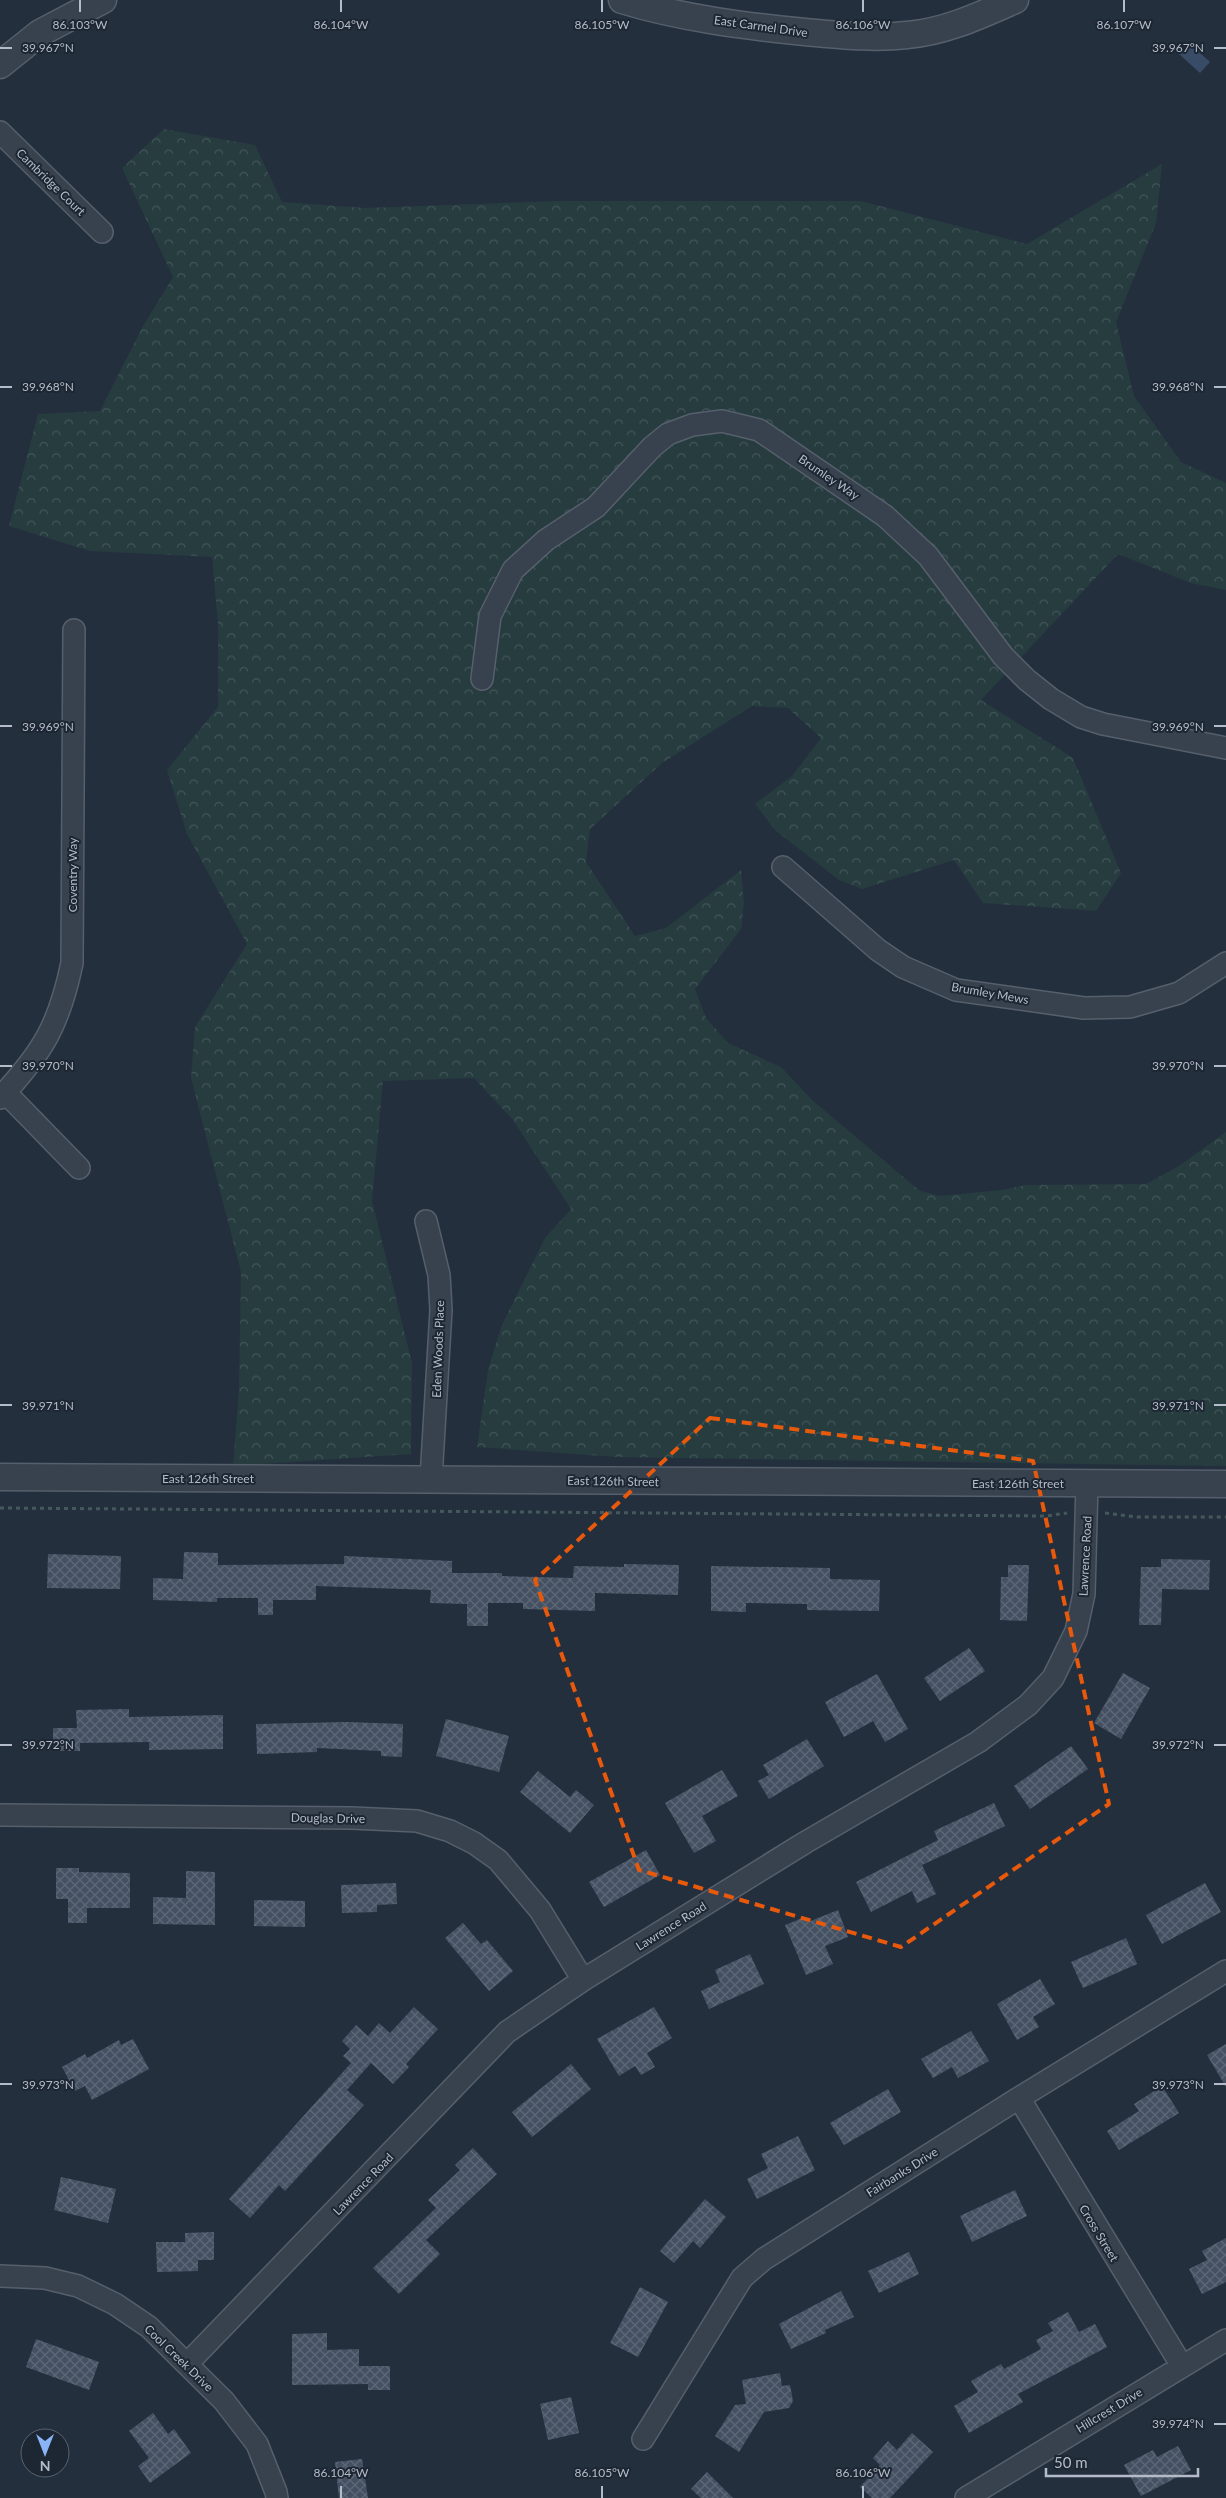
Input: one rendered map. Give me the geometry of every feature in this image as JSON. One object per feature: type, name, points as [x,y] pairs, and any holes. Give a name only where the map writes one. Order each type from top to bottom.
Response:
[{"type":"street","points":[[0,65],[40,33],[103,0]]},
{"type":"street","name":"East Carmel Drive","points":[[622,0],[646,7],[751,27],[860,37],[909,35],[955,24],[1015,0]]},
{"type":"street","name":"Cambridge Court","points":[[0,132],[102,232]]},
{"type":"street","name":"Brumley Way","points":[[482,679],[490,616],[513,570],[546,540],[596,507],[652,447],[668,434],[692,425],[722,421],[759,430],[885,516],[928,556],[1003,656],[1027,680],[1051,699],[1082,717],[1104,724],[1226,748]]},
{"type":"street","name":"Coventry Way","points":[[3,1095],[23,1073],[54,1026],[64,999],[72,963],[74,630]]},
{"type":"street","name":"Brumley Mews","points":[[783,867],[878,950],[903,967],[956,990],[1084,1008],[1130,1007],[1179,993],[1226,962]]},
{"type":"street","points":[[3,1095],[79,1168]]},
{"type":"street","name":"Eden Woods Place","points":[[426,1221],[439,1275],[441,1310],[431,1479]]},
{"type":"street","name":"East 126th Street","points":[[0,1477],[1226,1484]]},
{"type":"street","name":"Lawrence Road","points":[[187,2364],[507,2032],[583,1980],[806,1842],[978,1742],[1028,1705],[1053,1678],[1076,1631],[1084,1594],[1087,1484]]},
{"type":"street","name":"Douglas Drive","points":[[0,1815],[352,1818],[416,1821],[450,1831],[474,1843],[498,1860],[540,1910],[583,1980]]},
{"type":"street","name":"Fairbanks Drive","points":[[643,2439],[742,2278],[764,2259],[1019,2098],[1226,1971]]},
{"type":"street","name":"Cross Street","points":[[1019,2098],[1182,2366]]},
{"type":"street","name":"Cool Creek Drive","points":[[0,2276],[45,2278],[78,2286],[115,2304],[149,2327],[224,2401],[258,2444],[277,2498]]},
{"type":"street","name":"Hillcrest Drive","points":[[966,2498],[1226,2340]]},
{"type":"path","points":[[0,1508],[873,1516],[1046,1516],[1087,1513],[1122,1514],[1137,1517],[1226,1518]]},
{"type":"highlighted area","points":[[710,1418],[1033,1461],[1109,1804],[901,1947],[639,1870],[535,1580]]},
{"type":"green space","points":[[164,129],[255,145],[282,202],[366,208],[555,201],[861,201],[1027,244],[1162,164],[1156,223],[1116,322],[1134,396],[1181,462],[1226,483],[1226,590],[1191,583],[1118,554],[981,700],[1073,758],[1121,873],[1096,911],[983,903],[954,860],[862,889],[839,880],[775,830],[755,804],[792,776],[821,738],[788,708],[752,706],[662,763],[590,829],[586,862],[635,936],[666,928],[741,870],[744,903],[741,929],[695,989],[706,1018],[728,1043],[781,1067],[812,1100],[920,1191],[940,1196],[1002,1190],[1026,1185],[1146,1184],[1179,1166],[1226,1132],[1226,1466],[617,1457],[477,1447],[488,1370],[501,1327],[545,1238],[571,1209],[513,1120],[474,1078],[383,1081],[372,1201],[412,1363],[411,1454],[233,1466],[239,1388],[241,1272],[191,1078],[195,1027],[247,944],[187,834],[167,770],[218,707],[218,624],[212,557],[90,551],[9,526],[38,414],[100,411],[143,326],[173,277],[122,168]]},
{"type":"water","points":[[1189,43],[1210,62],[1200,73],[1179,54]]},
{"type":"building","points":[[184,1552],[218,1553],[218,1565],[344,1564],[344,1556],[452,1561],[452,1573],[502,1573],[502,1576],[573,1578],[574,1566],[624,1567],[624,1564],[679,1565],[678,1595],[595,1593],[595,1611],[523,1609],[523,1603],[488,1603],[488,1626],[467,1626],[467,1604],[430,1603],[431,1590],[316,1586],[316,1600],[273,1600],[273,1615],[258,1615],[258,1598],[217,1598],[217,1602],[153,1600],[153,1578],[183,1579]]},
{"type":"building","points":[[48,1554],[121,1556],[120,1589],[47,1588]]},
{"type":"building","points":[[1161,1559],[1210,1560],[1209,1590],[1162,1589],[1161,1625],[1139,1625],[1141,1567],[1161,1567]]},
{"type":"building","points":[[1008,1565],[1029,1565],[1027,1621],[1000,1620],[1001,1577],[1008,1577]]},
{"type":"building","points":[[711,1566],[830,1568],[830,1579],[880,1580],[879,1611],[807,1610],[807,1604],[746,1603],[746,1612],[711,1611]]},
{"type":"building","points":[[969,1648],[985,1671],[940,1701],[924,1678]]},
{"type":"building","points":[[1123,1673],[1150,1688],[1121,1739],[1094,1723]]},
{"type":"building","points":[[877,1674],[908,1729],[885,1742],[873,1721],[844,1737],[825,1702]]},
{"type":"building","points":[[129,1709],[129,1717],[223,1715],[223,1749],[149,1750],[149,1742],[80,1743],[80,1751],[53,1751],[53,1728],[77,1728],[76,1710]]},
{"type":"building","points":[[446,1719],[509,1736],[499,1772],[436,1756]]},
{"type":"building","points":[[347,1722],[403,1724],[402,1757],[381,1756],[381,1751],[317,1748],[317,1752],[257,1754],[256,1724]]},
{"type":"building","points":[[807,1739],[824,1766],[769,1799],[758,1781],[769,1775],[763,1765]]},
{"type":"building","points":[[1071,1746],[1088,1769],[1030,1809],[1014,1786]]},
{"type":"building","points":[[722,1770],[738,1796],[702,1816],[716,1841],[694,1853],[665,1803]]},
{"type":"building","points":[[538,1771],[570,1797],[576,1790],[594,1805],[570,1833],[520,1792]]},
{"type":"building","points":[[994,1803],[1005,1826],[922,1865],[936,1894],[917,1903],[912,1891],[871,1912],[856,1882],[938,1840],[934,1831]]},
{"type":"building","points":[[646,1850],[660,1875],[604,1907],[589,1882]]},
{"type":"building","points":[[56,1868],[79,1868],[79,1872],[130,1873],[130,1908],[87,1908],[87,1923],[68,1923],[68,1899],[56,1899]]},
{"type":"building","points":[[186,1871],[215,1872],[215,1925],[153,1924],[153,1897],[186,1898]]},
{"type":"building","points":[[396,1883],[397,1904],[377,1905],[377,1912],[342,1913],[341,1885]]},
{"type":"building","points":[[1205,1883],[1221,1912],[1162,1944],[1146,1915]]},
{"type":"building","points":[[254,1900],[305,1901],[305,1927],[254,1926]]},
{"type":"building","points":[[838,1910],[848,1937],[825,1946],[833,1964],[806,1975],[785,1925],[805,1917],[808,1922]]},
{"type":"building","points":[[463,1923],[481,1944],[487,1940],[513,1971],[489,1991],[445,1938]]},
{"type":"building","points":[[1126,1938],[1137,1964],[1083,1988],[1071,1962]]},
{"type":"building","points":[[750,1954],[764,1984],[709,2009],[701,1991],[720,1982],[715,1970]]},
{"type":"building","points":[[1040,1979],[1055,2004],[1033,2017],[1039,2027],[1017,2040],[997,2004]]},
{"type":"building","points":[[414,2007],[438,2029],[406,2064],[409,2067],[393,2084],[371,2063],[347,2090],[364,2105],[285,2191],[279,2185],[250,2218],[229,2199],[351,2063],[343,2056],[350,2049],[342,2041],[356,2025],[368,2036],[379,2023],[390,2033]]},
{"type":"building","points":[[654,2007],[672,2038],[647,2053],[655,2067],[641,2075],[635,2066],[619,2076],[597,2039]]},
{"type":"building","points":[[971,2031],[989,2061],[958,2078],[952,2067],[933,2078],[921,2059]]},
{"type":"building","points":[[133,2039],[149,2069],[92,2100],[85,2086],[75,2091],[62,2067],[85,2054],[87,2058],[119,2040],[121,2045]]},
{"type":"building","points":[[1226,2044],[1226,2087],[1207,2055]]},
{"type":"building","points":[[571,2064],[591,2089],[532,2137],[512,2112]]},
{"type":"building","points":[[1162,2086],[1179,2113],[1119,2150],[1107,2131],[1139,2111],[1134,2104]]},
{"type":"building","points":[[888,2089],[901,2112],[844,2145],[830,2123]]},
{"type":"building","points":[[798,2136],[815,2170],[757,2199],[747,2179],[768,2168],[761,2154]]},
{"type":"building","points":[[473,2148],[497,2174],[426,2240],[440,2254],[399,2294],[373,2268],[436,2208],[428,2200],[460,2170],[455,2165]]},
{"type":"building","points":[[61,2177],[116,2189],[108,2223],[54,2210]]},
{"type":"building","points":[[1015,2190],[1027,2216],[972,2242],[960,2216]]},
{"type":"building","points":[[705,2199],[726,2217],[700,2248],[693,2241],[674,2263],[660,2251]]},
{"type":"building","points":[[214,2232],[214,2260],[198,2260],[198,2271],[157,2272],[156,2242],[185,2242],[185,2233]]},
{"type":"building","points":[[1226,2238],[1226,2282],[1202,2294],[1189,2269],[1207,2260],[1202,2251]]},
{"type":"building","points":[[909,2252],[919,2274],[879,2293],[868,2271]]},
{"type":"building","points":[[640,2287],[668,2302],[638,2357],[610,2343]]},
{"type":"building","points":[[841,2291],[854,2317],[825,2330],[826,2333],[791,2349],[779,2324]]},
{"type":"building","points":[[1068,2312],[1079,2332],[1095,2324],[1107,2347],[1018,2394],[1023,2402],[969,2433],[954,2406],[978,2392],[971,2381],[1001,2364],[1004,2369],[1041,2349],[1036,2340],[1053,2331],[1048,2323]]},
{"type":"building","points":[[327,2333],[327,2350],[359,2349],[359,2366],[390,2366],[390,2390],[368,2390],[368,2384],[292,2385],[292,2334]]},
{"type":"building","points":[[36,2339],[99,2362],[89,2390],[26,2367]]},
{"type":"building","points":[[780,2373],[782,2386],[790,2385],[793,2401],[789,2408],[764,2412],[739,2452],[715,2436],[735,2405],[746,2404],[742,2380]]},
{"type":"building","points":[[571,2397],[579,2433],[548,2440],[540,2404]]},
{"type":"building","points":[[153,2413],[168,2434],[174,2429],[191,2453],[150,2483],[138,2466],[149,2458],[129,2431]]},
{"type":"building","points":[[912,2433],[933,2452],[890,2498],[872,2498],[860,2487],[880,2465],[873,2458],[888,2441],[897,2450]]},
{"type":"building","points":[[1178,2446],[1191,2470],[1141,2496],[1124,2465],[1153,2450],[1157,2457]]},
{"type":"building","points":[[362,2459],[368,2498],[339,2498],[335,2462]]},
{"type":"building","points":[[707,2472],[733,2498],[701,2498],[691,2489]]}]
